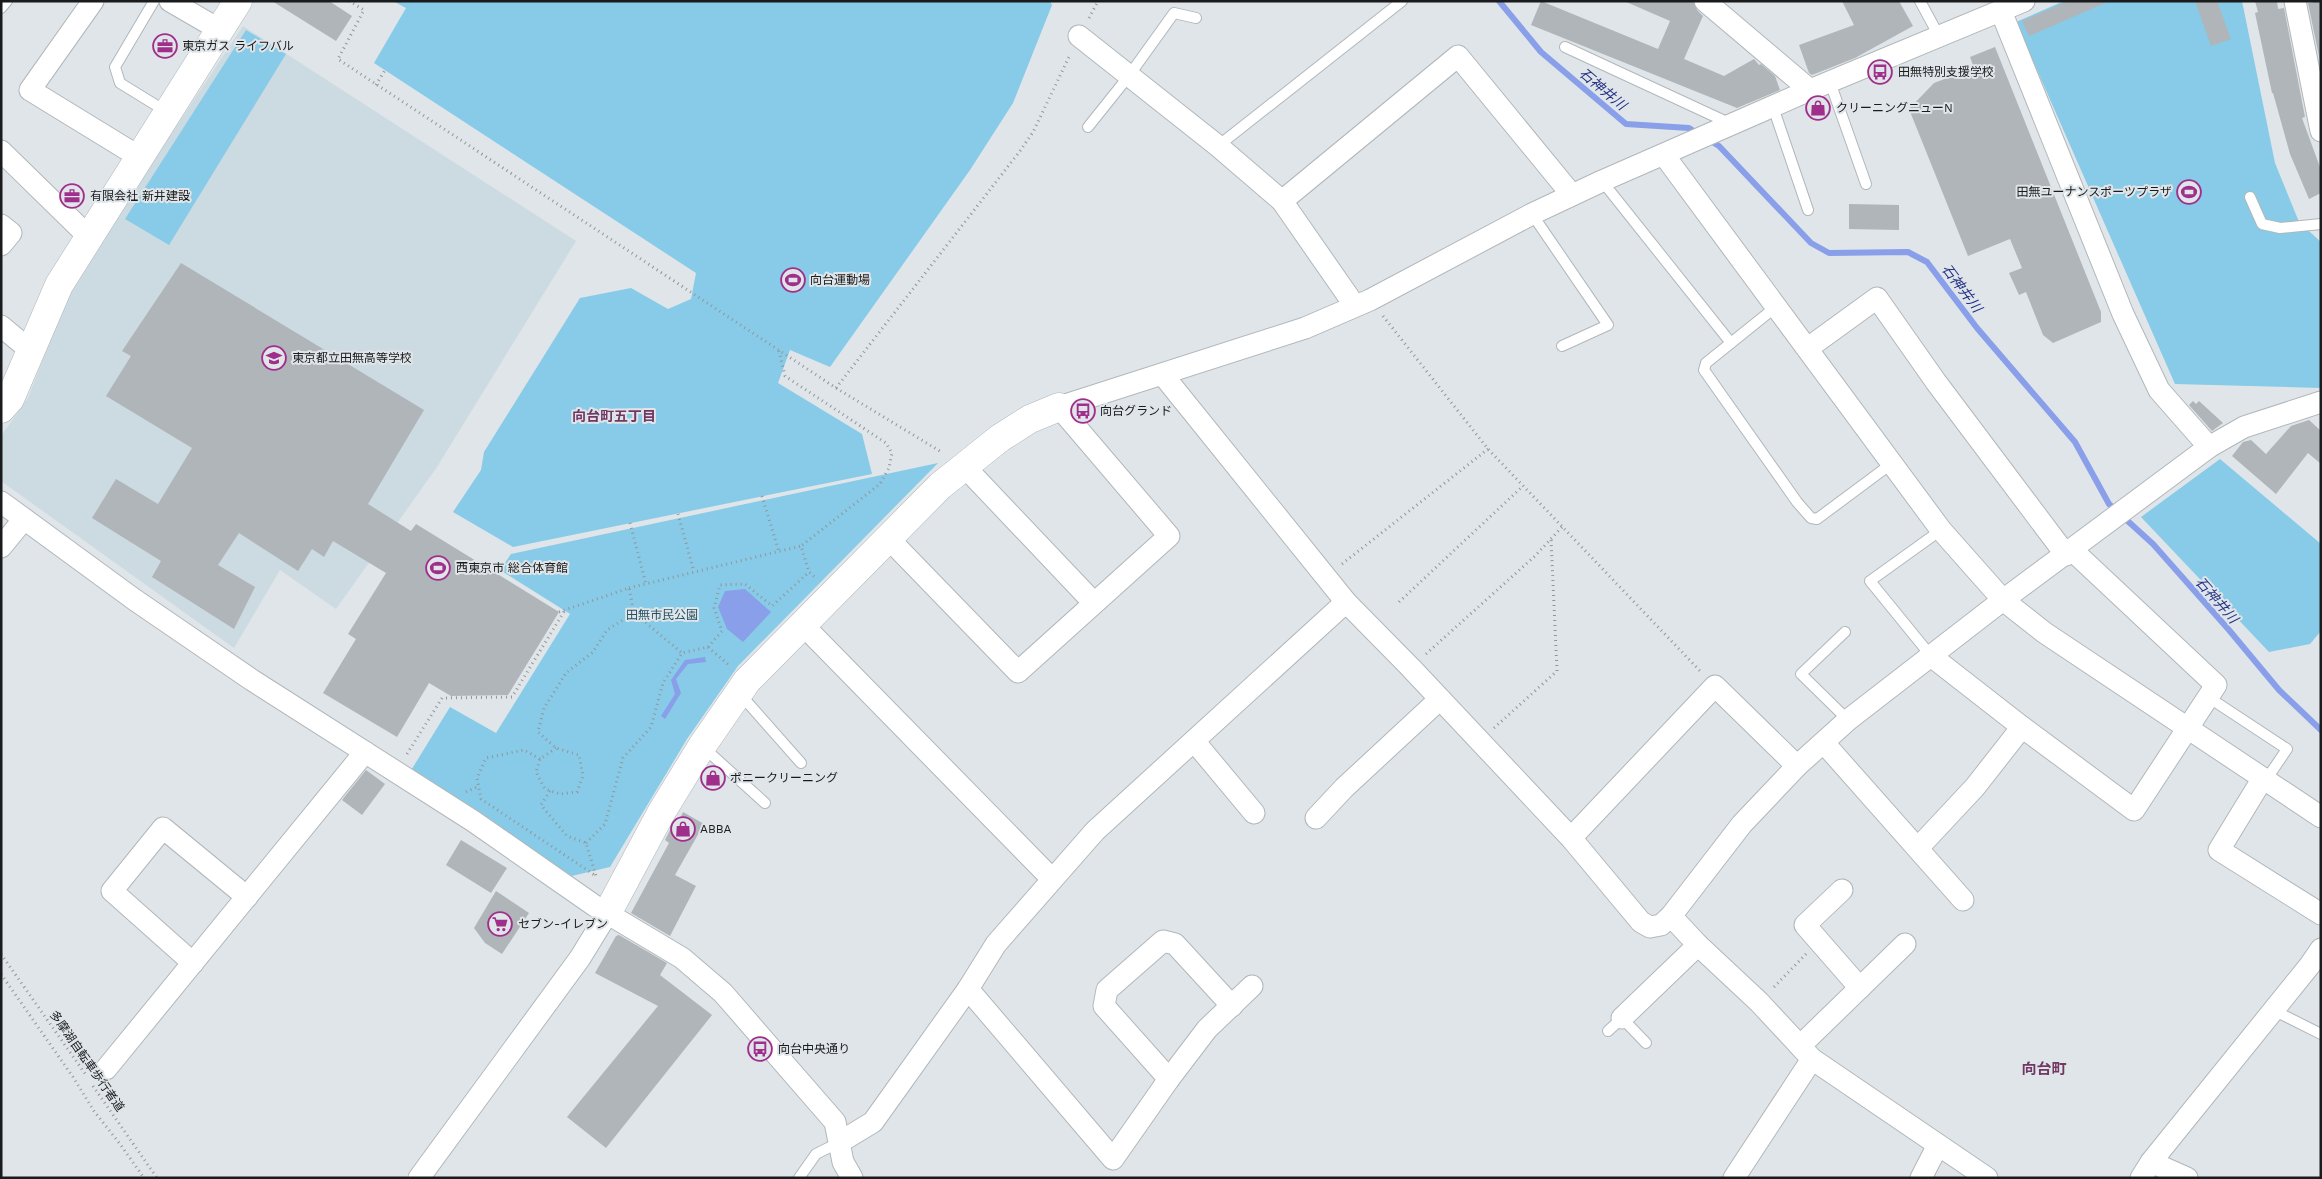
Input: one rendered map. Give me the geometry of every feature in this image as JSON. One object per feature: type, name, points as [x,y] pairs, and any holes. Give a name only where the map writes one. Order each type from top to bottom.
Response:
[{"type":"street","points":[[94,1],[30,90],[141,158]]},
{"type":"street","points":[[170,1],[220,30]]},
{"type":"street","points":[[1,409],[10,399],[59,285],[141,158],[238,1]]},
{"type":"street","points":[[1706,1],[1810,90]]},
{"type":"street","points":[[419,1178],[580,958],[607,914],[661,813],[702,746],[742,687],[888,538],[963,465],[1030,419],[1059,407],[1305,328],[1363,303],[1532,214],[1602,181],[1810,90],[2024,1]]},
{"type":"street","points":[[2295,1],[2321,131]]},
{"type":"street","points":[[2005,21],[2131,331],[2159,390],[2209,447]]},
{"type":"street","points":[[1079,36],[1128,77],[1218,146],[1282,201],[1363,303]]},
{"type":"street","points":[[1282,201],[1458,56],[1572,195]]},
{"type":"street","points":[[1,151],[90,238]]},
{"type":"street","points":[[1664,155],[1808,348],[1940,530],[2003,600],[2045,633],[2321,817]]},
{"type":"street","points":[[1,225],[11,233],[1,245]]},
{"type":"street","points":[[1808,348],[1877,298],[1936,382],[2069,552],[2216,685],[2134,810],[2022,727],[1932,656]]},
{"type":"street","points":[[1,326],[31,351]]},
{"type":"street","points":[[1163,375],[1346,602],[1411,668],[1571,838],[1641,922],[1650,927],[1661,925],[1671,916],[1742,824],[1797,766],[1848,720],[2003,600],[2209,447],[2244,427],[2321,402]]},
{"type":"street","points":[[888,538],[1018,672],[1093,602],[1169,536],[1059,407]]},
{"type":"street","points":[[963,465],[1093,602]]},
{"type":"street","points":[[1,502],[166,621],[252,680],[473,821],[556,881],[607,914],[682,958],[723,993],[835,1122],[842,1162],[852,1178]]},
{"type":"street","points":[[1,547],[24,519]]},
{"type":"street","points":[[840,1142],[873,1122],[968,989],[996,944],[1095,831],[1346,602]]},
{"type":"street","points":[[803,624],[1052,879]]},
{"type":"street","points":[[1571,838],[1715,686],[1797,766]]},
{"type":"street","points":[[1316,818],[1344,788],[1440,699]]},
{"type":"street","points":[[1918,848],[1975,787],[2022,727]]},
{"type":"street","points":[[1194,741],[1254,813]]},
{"type":"street","points":[[1824,743],[1964,900]]},
{"type":"street","points":[[106,1069],[365,752]]},
{"type":"street","points":[[2264,779],[2219,850],[2321,914]]},
{"type":"street","points":[[193,963],[112,891],[163,828],[246,897]]},
{"type":"street","points":[[1842,890],[1805,926],[1860,988]]},
{"type":"street","points":[[1671,916],[1698,945],[1759,1002],[1806,1053],[1987,1178]]},
{"type":"street","points":[[1169,1079],[1104,1006],[1107,990],[1163,942],[1175,944],[1232,1006]]},
{"type":"street","points":[[1734,1178],[1806,1053],[1860,988],[1905,944]]},
{"type":"street","points":[[1615,1025],[1698,945]]},
{"type":"street","points":[[2187,1178],[2146,1170],[2321,949]]},
{"type":"street","points":[[968,989],[1113,1159],[1207,1029],[1252,986]]},
{"type":"street","points":[[1921,1178],[1938,1145]]},
{"type":"lane","points":[[1,8],[7,1]]},
{"type":"lane","points":[[154,1],[115,67],[120,84],[169,113]]},
{"type":"lane","points":[[1218,146],[1402,1]]},
{"type":"lane","points":[[1920,1],[1939,36]]},
{"type":"lane","points":[[1088,127],[1128,77],[1174,13],[1196,18]]},
{"type":"lane","points":[[1565,47],[1725,127]]},
{"type":"lane","points":[[1830,82],[1866,184]]},
{"type":"lane","points":[[1772,107],[1808,210]]},
{"type":"lane","points":[[1602,181],[1731,343]]},
{"type":"lane","points":[[2250,197],[2262,224],[2280,228],[2321,224]]},
{"type":"lane","points":[[1532,214],[1608,325],[1562,346]]},
{"type":"lane","points":[[1777,306],[1706,363],[1704,370],[1797,502],[1811,518],[1817,520],[1891,464]]},
{"type":"lane","points":[[1932,656],[1870,581],[1940,530]]},
{"type":"lane","points":[[1845,632],[1801,674],[1848,720]]},
{"type":"lane","points":[[742,687],[800,763]]},
{"type":"lane","points":[[2208,697],[2287,749],[2264,779]]},
{"type":"lane","points":[[702,746],[765,803]]},
{"type":"lane","points":[[2273,1010],[2321,1034]]},
{"type":"lane","points":[[1615,1025],[1646,1042]]},
{"type":"lane","points":[[799,1178],[816,1154],[840,1142]]},
{"type":"path","points":[[349,1],[364,10],[338,59],[836,388],[963,465]]},
{"type":"path","points":[[836,388],[1033,132],[1097,3],[1096,1]]},
{"type":"path","points":[[376,85],[385,70]]},
{"type":"path","points":[[1363,303],[1488,449],[1715,686]]},
{"type":"path","points":[[559,612],[629,588],[801,546],[880,484],[889,468],[892,453],[886,443],[785,376],[779,350]]},
{"type":"path","points":[[1326,577],[1488,449]]},
{"type":"path","points":[[1398,602],[1523,486]]},
{"type":"path","points":[[762,496],[779,552]]},
{"type":"path","points":[[678,514],[694,572]]},
{"type":"path","points":[[630,523],[646,584]]},
{"type":"path","points":[[1411,668],[1562,527]]},
{"type":"path","points":[[1480,741],[1557,671],[1550,539]]},
{"type":"path","points":[[801,546],[809,572],[832,595]]},
{"type":"path","points":[[586,843],[605,824],[623,758],[651,727],[663,683],[682,653],[708,647],[722,631],[714,608],[720,585],[745,584],[772,606],[809,572]]},
{"type":"path","points":[[629,588],[634,613],[682,653]]},
{"type":"path","points":[[396,772],[442,698],[512,697],[565,610]]},
{"type":"path","points":[[556,748],[540,759],[536,772],[545,789],[560,794],[577,792],[583,776],[579,755],[556,748],[538,732],[544,708],[566,673],[593,652],[607,630],[634,613]]},
{"type":"path","points":[[708,647],[742,687]]},
{"type":"path","points":[[540,759],[524,750],[486,758],[477,778],[481,799],[596,876]]},
{"type":"path","points":[[550,791],[541,805],[567,836],[586,843]]},
{"type":"path","points":[[586,843],[598,884]]},
{"type":"path","points":[[1759,1002],[1819,941]]},
{"type":"path","name":"多摩湖自転車歩行者道","points":[[1,954],[157,1178]]},
{"type":"path","points":[[1,974],[73,1077],[94,1111],[144,1178]]},
{"type":"shaded area","name":"東京都立田無高等学校","points":[[243,26],[576,241],[437,467],[336,609],[280,570],[234,648],[1,481],[1,436],[28,398],[59,317],[81,270]]},
{"type":"shaded area","points":[[745,589],[771,612],[743,642],[727,629],[718,607],[725,591]]},
{"type":"shaded area","points":[[705,657],[706,662],[688,664],[676,679],[681,693],[665,719],[661,716],[675,694],[671,680],[685,660]]},
{"type":"green space","name":"向台運動場","points":[[393,1],[1050,1],[1052,5],[1013,103],[970,170],[830,367],[790,350],[778,383],[862,434],[872,474],[513,547],[453,512],[481,470],[484,452],[580,298],[631,288],[668,309],[691,299],[696,273],[374,63],[406,8]]},
{"type":"green space","name":"田無ユーナンスポーツプラザ","points":[[2064,1],[2242,1],[2275,163],[2299,222],[2321,242],[2321,388],[2175,384],[2016,22]]},
{"type":"green space","points":[[246,30],[286,54],[169,245],[125,219]]},
{"type":"green space","points":[[2220,459],[2321,544],[2321,631],[2310,644],[2269,652],[2141,517]]},
{"type":"green space","name":"田無市民公園","points":[[938,463],[738,666],[687,739],[610,867],[563,878],[410,772],[450,707],[496,733],[570,614],[500,570],[511,554]]},
{"type":"building","points":[[272,1],[329,1],[352,16],[336,41]]},
{"type":"building","points":[[1541,1],[1658,49],[1670,21],[1624,1],[1693,1],[1697,10],[1703,16],[1684,59],[1724,76],[1754,59],[1759,65],[1761,64],[1775,76],[1780,90],[1737,108],[1531,25]]},
{"type":"building","points":[[1842,1],[1899,1],[1913,26],[1855,58],[1812,75],[1809,73],[1799,45],[1854,25]]},
{"type":"building","points":[[2068,1],[2110,1],[2029,36],[2022,21]]},
{"type":"building","points":[[2195,1],[2217,1],[2231,39],[2211,46]]},
{"type":"building","points":[[2255,1],[2277,1],[2278,9],[2284,8],[2305,117],[2302,118],[2321,170],[2321,193],[2309,199],[2290,154],[2272,93],[2255,13],[2258,12]]},
{"type":"building","points":[[2321,1],[2321,66],[2308,3]]},
{"type":"building","points":[[1995,47],[2101,312],[2101,322],[2053,343],[2043,335],[2026,292],[2019,295],[2009,273],[2022,268],[2010,239],[1968,256],[1909,109],[1934,83],[1974,68],[1970,57]]},
{"type":"building","points":[[1849,204],[1899,205],[1899,230],[1849,229]]},
{"type":"building","points":[[181,263],[424,410],[368,504],[411,531],[416,524],[559,612],[508,695],[451,696],[429,683],[397,737],[323,693],[356,639],[348,634],[386,573],[333,541],[324,557],[312,549],[298,571],[239,533],[218,565],[255,587],[234,629],[152,577],[161,561],[92,518],[116,479],[158,504],[192,448],[106,396],[131,356],[122,351]]},
{"type":"building","points":[[2193,401],[2196,404],[2199,401],[2223,423],[2212,431],[2189,405]]},
{"type":"building","points":[[2309,420],[2321,431],[2321,464],[2308,453],[2276,494],[2232,456],[2243,442],[2251,440],[2266,454],[2291,426]]},
{"type":"building","points":[[366,770],[385,784],[362,815],[342,800]]},
{"type":"building","points":[[683,812],[704,824],[675,875],[696,886],[670,936],[631,913],[669,843],[665,840],[673,824],[677,825]]},
{"type":"building","points":[[461,840],[507,868],[491,893],[446,865]]},
{"type":"building","points":[[496,891],[529,913],[502,954],[485,943],[474,928]]},
{"type":"building","points":[[619,935],[667,963],[660,975],[712,1015],[606,1148],[567,1117],[658,1006],[595,973],[616,936]]},
{"type":"waterway","name":"石神井川","points":[[1499,1],[1541,52],[1626,124],[1689,128],[1698,134]]},
{"type":"waterway","name":"石神井川","points":[[1709,140],[1719,146],[1811,243],[1829,253],[1908,252],[1927,262],[1977,328],[2075,442],[2109,504],[2153,544],[2279,690],[2321,730]]},
{"type":"place","name":"東京ガス ライフバル","points":[[165,46]]},
{"type":"place","name":"田無特別支援学校","points":[[1880,72]]},
{"type":"place","name":"クリーニングニューN","points":[[1818,108]]},
{"type":"place","name":"田無ユーナンスポーツプラザ","points":[[2189,192]]},
{"type":"place","name":"有限会社 新井建設","points":[[72,196]]},
{"type":"place","name":"向台運動場","points":[[793,280]]},
{"type":"place","name":"東京都立田無高等学校","points":[[274,358]]},
{"type":"place","name":"向台グランド","points":[[1083,411]]},
{"type":"place","name":"西東京市 総合体育館","points":[[438,568]]},
{"type":"place","name":"ポニークリーニング","points":[[713,778]]},
{"type":"place","name":"ABBA","points":[[683,829]]},
{"type":"place","name":"セブン-イレブン","points":[[500,924]]},
{"type":"place","name":"向台中央通り","points":[[760,1049]]},
{"type":"district","name":"向台町五丁目","points":[[614,416]]},
{"type":"district","name":"向台町","points":[[2044,1069]]}]
